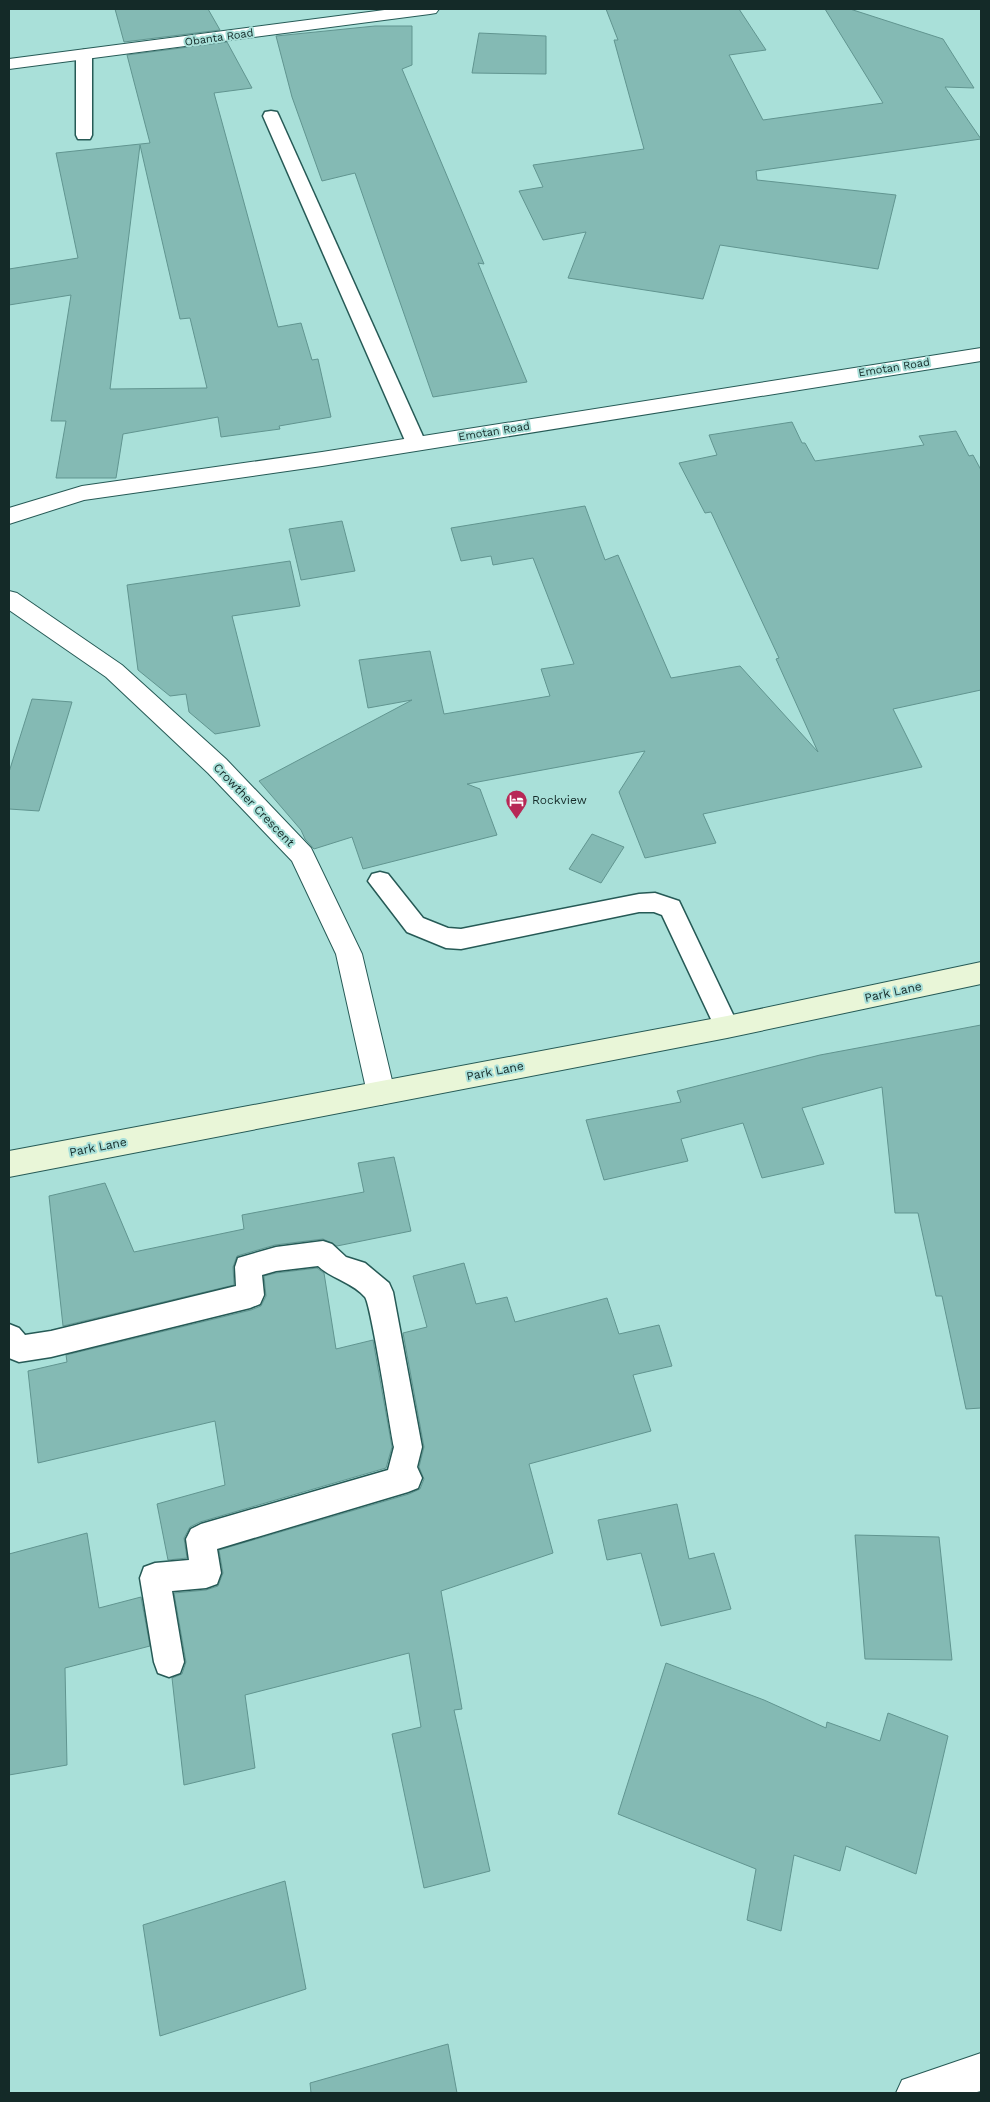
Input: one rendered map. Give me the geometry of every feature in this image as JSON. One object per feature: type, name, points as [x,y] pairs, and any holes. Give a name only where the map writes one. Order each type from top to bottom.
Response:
[{"type":"street","name":"Obanta Road","points":[[9,64],[430,9]]},
{"type":"street","name":"Emotan Road","points":[[9,516],[82,493],[322,459],[981,354]]},
{"type":"street","name":"Crowther Crescent","points":[[9,599],[114,671],[217,766],[302,855],[349,954],[381,1093]]},
{"type":"street","name":"Park Lane","points":[[9,1164],[727,1027],[981,974]]},
{"type":"street","points":[[915,2093],[981,2072]]},
{"type":"lane","points":[[84,55],[84,136]]},
{"type":"lane","points":[[271,116],[416,443]]},
{"type":"lane","points":[[380,882],[415,925],[446,938],[461,939],[639,903],[655,902],[672,908],[727,1027]]},
{"type":"lane","points":[[9,1337],[19,1349],[52,1344],[250,1295],[248,1267],[276,1259],[323,1253],[337,1266],[355,1272],[379,1292],[408,1447],[402,1470],[408,1478],[201,1539],[206,1573],[155,1578],[168,1662]]},
{"type":"building","points":[[115,9],[208,9],[220,30],[124,42]]},
{"type":"building","points":[[606,9],[739,9],[766,50],[729,55],[763,120],[883,103],[825,9],[850,9],[943,39],[974,88],[945,87],[981,139],[756,171],[757,180],[896,195],[878,269],[720,245],[703,299],[568,278],[586,232],[543,240],[519,191],[543,187],[533,165],[644,149],[614,40],[618,40]]},
{"type":"building","points":[[375,26],[412,26],[412,65],[402,69],[484,264],[478,263],[527,382],[433,397],[355,173],[322,181],[292,97],[276,36]]},
{"type":"building","points":[[479,33],[546,36],[546,74],[472,73]]},
{"type":"building","points":[[227,42],[252,88],[214,93],[278,327],[301,323],[312,360],[318,359],[331,417],[279,426],[280,429],[221,437],[218,417],[123,434],[116,478],[56,478],[66,421],[51,421],[71,295],[9,305],[9,269],[78,258],[56,153],[150,143],[127,55]],"holes":[[[140,145],[180,319],[190,318],[207,388],[110,389]]]},
{"type":"building","points":[[792,422],[802,443],[805,443],[815,461],[924,445],[919,436],[956,431],[969,456],[973,455],[981,470],[981,690],[893,709],[922,767],[703,814],[716,843],[645,858],[619,792],[645,751],[467,784],[480,789],[497,835],[363,869],[352,837],[314,849],[305,839],[301,830],[259,781],[412,700],[368,708],[359,660],[430,651],[444,714],[550,696],[541,669],[574,664],[533,558],[493,565],[491,556],[461,561],[451,528],[585,506],[605,560],[618,555],[671,678],[740,666],[818,752],[776,659],[779,658],[711,512],[705,513],[679,463],[717,455],[709,435]]},
{"type":"building","points":[[342,521],[355,571],[301,580],[289,529]]},
{"type":"building","points":[[290,561],[300,606],[232,616],[260,726],[215,734],[189,712],[186,694],[170,696],[138,670],[127,585]]},
{"type":"building","points":[[32,699],[72,702],[39,811],[9,809],[9,772]]},
{"type":"building","points":[[592,834],[624,847],[601,883],[569,869]]},
{"type":"building","points":[[981,1025],[981,1408],[966,1409],[942,1296],[936,1296],[918,1213],[895,1213],[882,1087],[802,1108],[824,1164],[762,1178],[743,1123],[681,1139],[688,1161],[604,1180],[586,1120],[681,1102],[677,1091],[820,1055]]},
{"type":"building","points":[[394,1157],[411,1231],[337,1246],[323,1239],[275,1245],[237,1256],[233,1267],[234,1285],[63,1326],[49,1196],[105,1183],[134,1252],[244,1229],[242,1215],[364,1192],[358,1163]]},
{"type":"building","points":[[464,1263],[476,1304],[507,1297],[515,1322],[607,1298],[619,1334],[659,1325],[672,1366],[633,1375],[651,1431],[529,1464],[553,1553],[441,1591],[462,1709],[454,1710],[490,1871],[424,1888],[392,1734],[421,1727],[409,1653],[245,1695],[255,1768],[184,1785],[172,1678],[182,1674],[186,1662],[174,1593],[206,1590],[218,1586],[223,1573],[219,1550],[409,1494],[420,1489],[424,1479],[419,1467],[424,1447],[403,1333],[427,1327],[413,1276]]},
{"type":"building","points":[[317,1268],[324,1273],[336,1349],[373,1340],[392,1447],[386,1468],[200,1522],[190,1527],[184,1538],[187,1558],[168,1560],[157,1504],[225,1485],[215,1421],[38,1463],[28,1371],[67,1362],[66,1355],[251,1310],[261,1306],[266,1296],[264,1276]]},
{"type":"building","points":[[677,1504],[689,1559],[714,1553],[731,1609],[661,1626],[641,1553],[607,1560],[598,1520]]},
{"type":"building","points":[[87,1533],[99,1608],[141,1597],[150,1646],[65,1668],[67,1765],[9,1775],[9,1554]]},
{"type":"building","points":[[855,1535],[939,1537],[952,1660],[865,1659]]},
{"type":"building","points":[[666,1663],[764,1700],[826,1728],[827,1722],[880,1741],[888,1713],[948,1736],[916,1874],[846,1846],[840,1871],[794,1855],[781,1931],[747,1920],[756,1869],[618,1814]]},
{"type":"building","points":[[285,1881],[306,1989],[160,2036],[143,1925]]},
{"type":"building","points":[[448,2044],[457,2093],[311,2093],[310,2083]]},
{"type":"place","name":"Rockview","points":[[516,819]]}]
